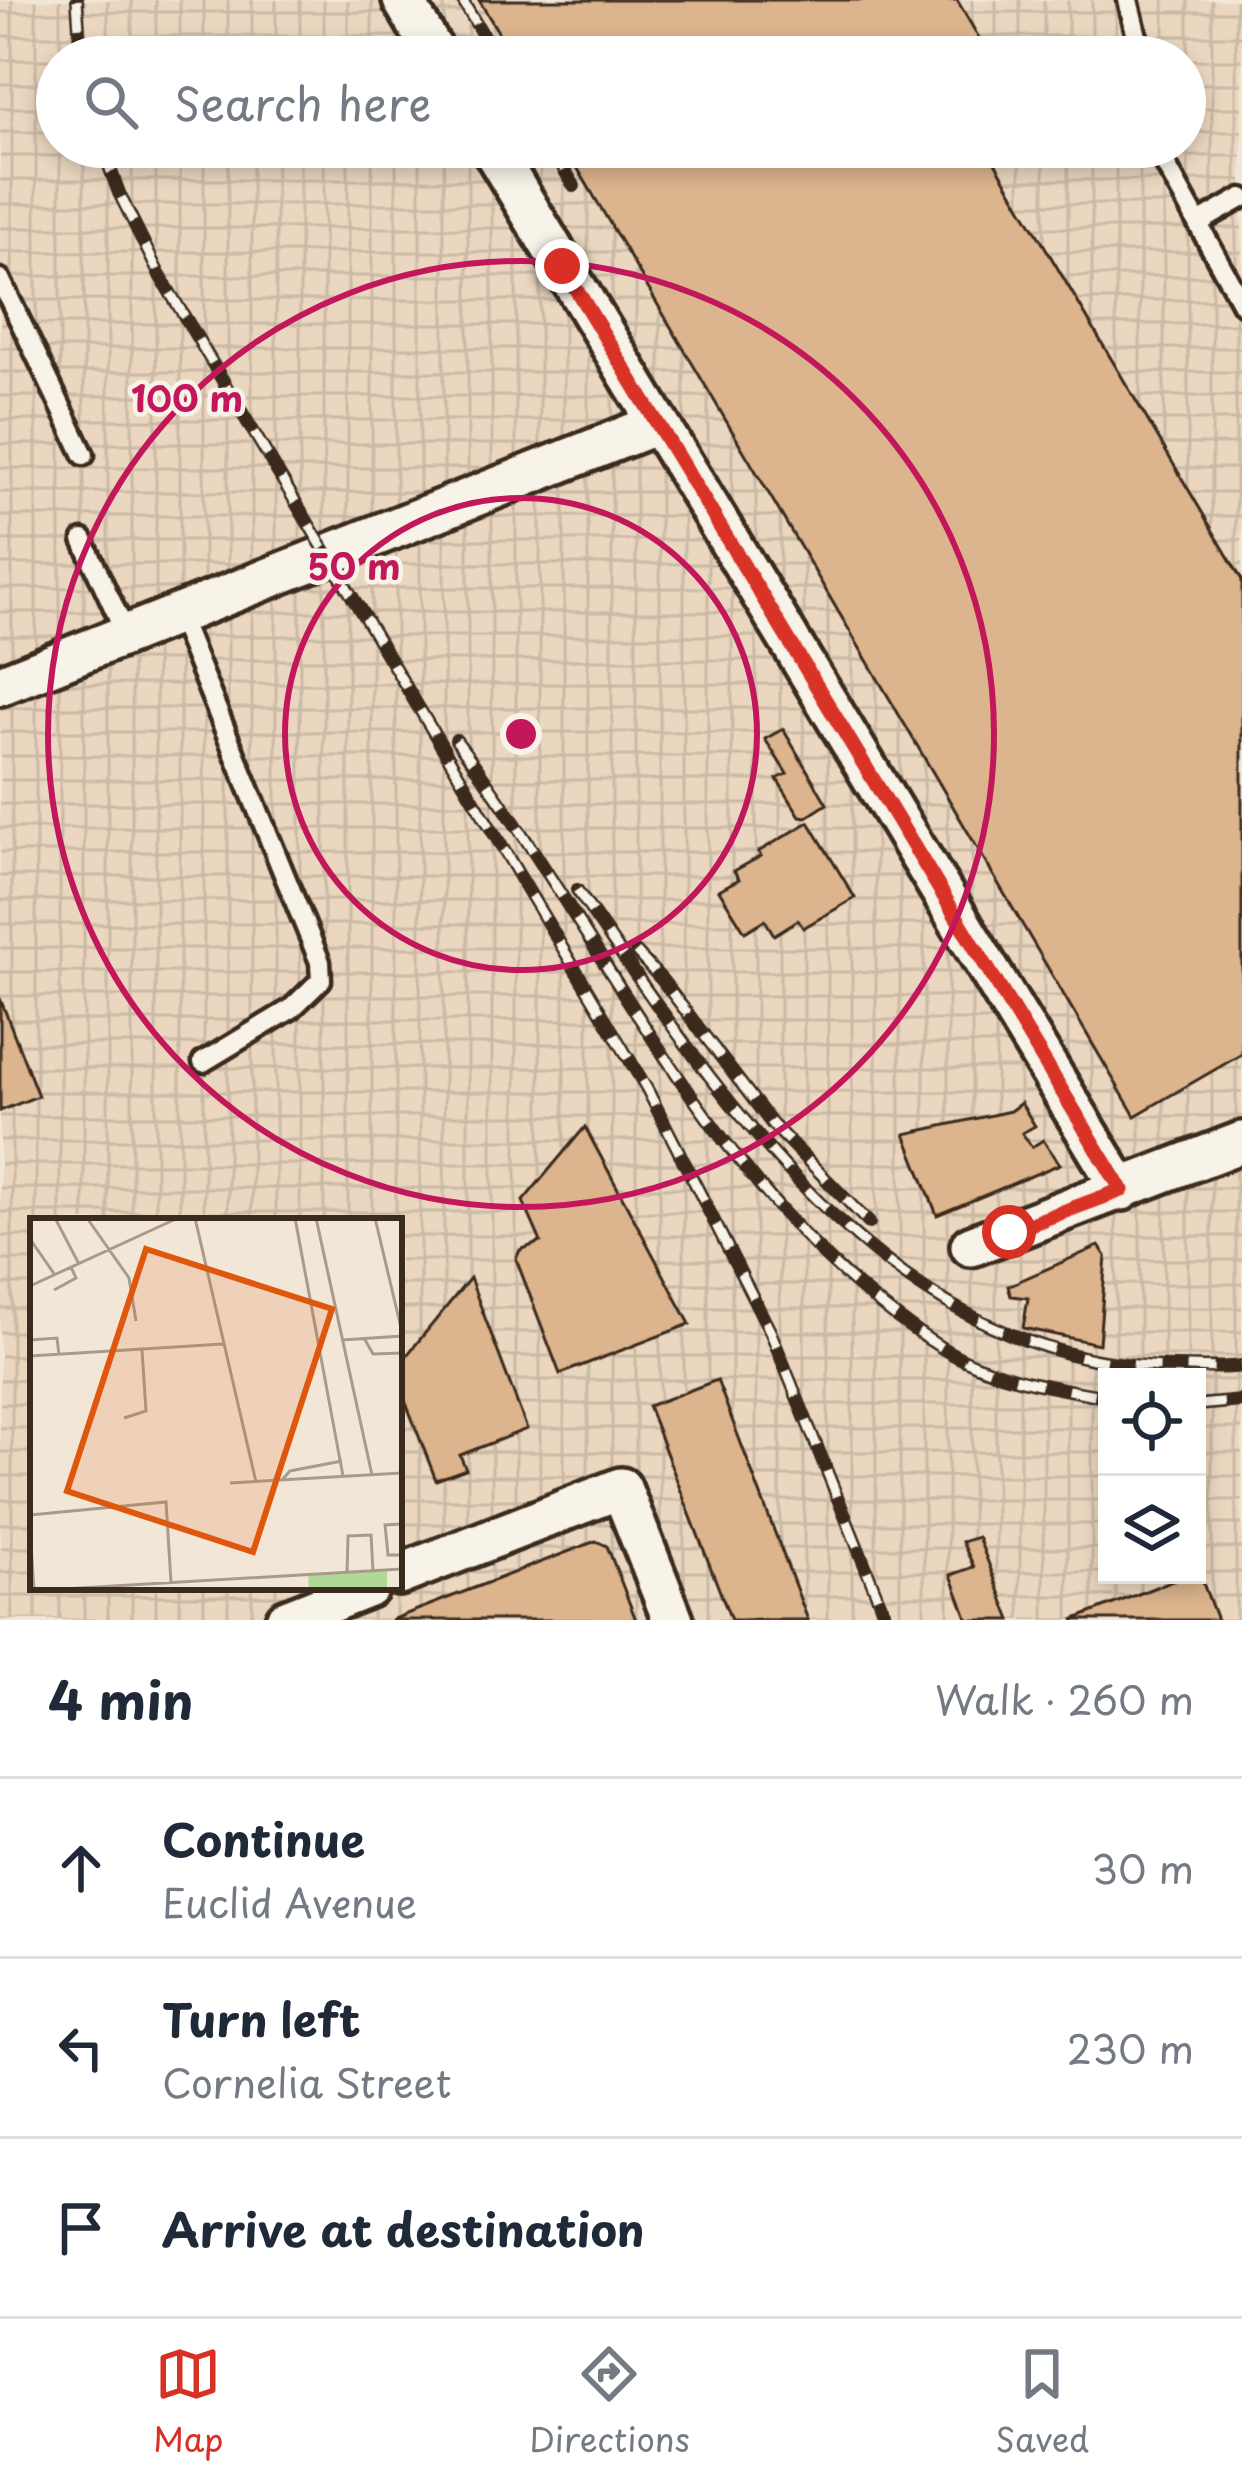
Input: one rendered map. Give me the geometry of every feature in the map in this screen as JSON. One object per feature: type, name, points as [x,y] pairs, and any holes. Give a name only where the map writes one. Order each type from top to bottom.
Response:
[{"type":"street","points":[[403,0],[424,36]]},
{"type":"street","points":[[504,168],[1122,1190]]},
{"type":"street","points":[[0,686],[657,424]]},
{"type":"street","points":[[971,1246],[1242,1142]]},
{"type":"street","points":[[402,1574],[621,1488],[673,1620]]},
{"type":"street","points":[[286,1620],[362,1590]]},
{"type":"lane","points":[[1128,0],[1137,36]]},
{"type":"lane","points":[[1170,168],[1242,304]]},
{"type":"lane","points":[[1198,224],[1242,198]]},
{"type":"lane","points":[[0,279],[84,455]]},
{"type":"lane","points":[[83,540],[127,636]]},
{"type":"lane","points":[[178,615],[320,962],[321,980],[311,993],[202,1062]]},
{"type":"shaded area","points":[[0,0],[1242,0],[1242,1620],[0,1620]]},
{"type":"building","points":[[479,0],[957,0],[978,36],[500,36]]},
{"type":"building","points":[[577,168],[998,168],[1242,580],[1242,1054],[1135,1116]]},
{"type":"building","points":[[783,729],[827,804],[807,817],[800,816],[777,779],[787,774],[765,739]]},
{"type":"building","points":[[809,822],[855,898],[803,928],[798,920],[774,935],[765,920],[745,932],[719,890],[739,879],[734,871],[761,856],[758,852]]},
{"type":"building","points":[[0,998],[38,1096],[0,1111]]},
{"type":"building","points":[[1021,1103],[1035,1126],[1022,1133],[1032,1147],[1043,1140],[1060,1164],[937,1215],[905,1134],[1010,1111]]},
{"type":"building","points":[[585,1127],[690,1324],[560,1374],[516,1259],[520,1250],[541,1242],[523,1201]]},
{"type":"building","points":[[1099,1246],[1106,1256],[1099,1344],[1023,1328],[1028,1298],[1011,1296],[1008,1286]]},
{"type":"building","points":[[470,1278],[527,1429],[460,1455],[466,1469],[436,1480],[402,1393],[402,1361]]},
{"type":"building","points":[[717,1380],[808,1620],[731,1620],[648,1406]]},
{"type":"building","points":[[978,1537],[1011,1620],[968,1620],[951,1575],[974,1567],[962,1542]]},
{"type":"building","points":[[596,1541],[607,1546],[636,1620],[391,1620]]},
{"type":"building","points":[[1163,1584],[1203,1584],[1217,1620],[1073,1620]]},
{"type":"railway","points":[[77,0],[80,36]]},
{"type":"railway","points":[[462,0],[483,36]]},
{"type":"railway","points":[[110,168],[159,274],[647,1089],[771,1333],[887,1620]]},
{"type":"railway","points":[[563,168],[574,186]]},
{"type":"railway","points":[[456,740],[672,1068],[793,1223],[863,1290],[942,1348],[1001,1374],[1098,1395]]},
{"type":"railway","points":[[577,890],[755,1133],[825,1207],[900,1272],[984,1322],[1076,1355],[1178,1367],[1242,1366]]},
{"type":"railway","points":[[636,952],[772,1124],[869,1223]]},
{"type":"railway","points":[[1206,1404],[1242,1401]]},
{"type":"route","points":[[562,266],[1122,1190],[1009,1232]]}]
